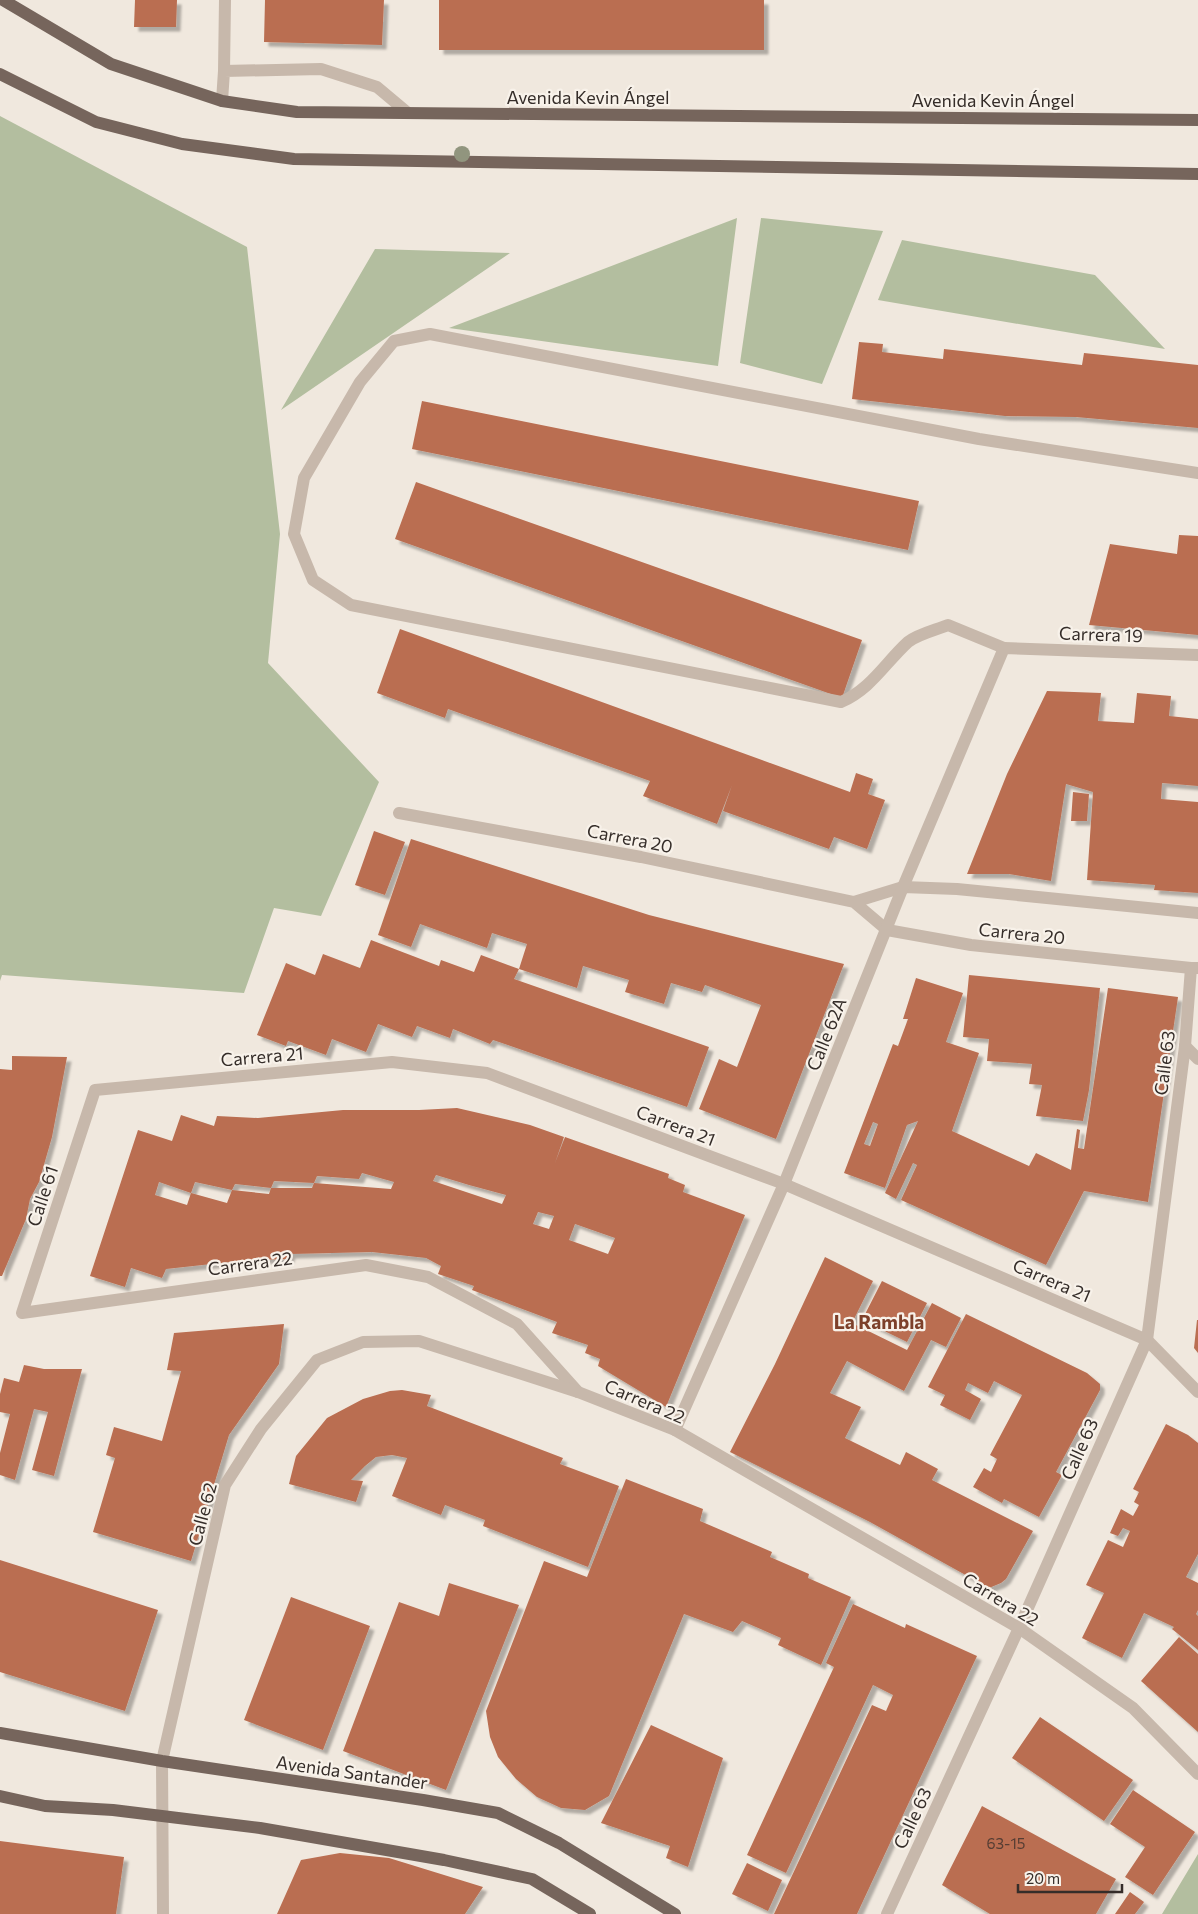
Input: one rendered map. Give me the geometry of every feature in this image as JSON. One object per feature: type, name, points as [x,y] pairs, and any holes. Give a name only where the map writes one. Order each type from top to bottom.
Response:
[{"type":"main road","name":"Avenida Kevin Ángel","points":[[3,0],[111,64],[222,101],[297,112],[1198,120]]},
{"type":"main road","points":[[0,74],[96,122],[182,144],[294,159],[1198,174]]},
{"type":"main road","name":"Avenida Santander","points":[[0,1734],[498,1813],[559,1843],[675,1914]]},
{"type":"main road","points":[[0,1796],[45,1806],[113,1810],[162,1818],[260,1828],[444,1860],[532,1879],[590,1914]]},
{"type":"street","points":[[222,101],[225,0]]},
{"type":"street","points":[[224,71],[321,69],[377,87],[408,113]]},
{"type":"street","points":[[1004,648],[948,625],[910,641],[875,679],[856,695],[841,702],[351,605],[313,580],[294,534],[304,478],[360,382],[394,341],[430,334],[979,439],[1198,473]]},
{"type":"street","name":"Carrera 19","points":[[1004,648],[1198,655]]},
{"type":"street","name":"Calle 62A","points":[[674,1430],[784,1184],[903,887],[1004,648]]},
{"type":"street","name":"Carrera 20","points":[[399,813],[642,857],[854,902],[887,930],[971,945],[1194,968]]},
{"type":"street","name":"Carrera 20","points":[[854,902],[903,887],[957,889],[1198,914]]},
{"type":"street","name":"Calle 63","points":[[887,1914],[1019,1628],[1147,1340],[1194,968]]},
{"type":"street","points":[[1184,1046],[1198,1059]]},
{"type":"street","name":"Carrera 21","points":[[95,1090],[392,1062],[487,1073],[784,1184],[1147,1340],[1198,1392]]},
{"type":"street","name":"Calle 61","points":[[22,1313],[95,1090]]},
{"type":"street","name":"Carrera 22","points":[[22,1313],[366,1265],[428,1277],[517,1324],[578,1392],[674,1430],[1019,1628],[1133,1708],[1198,1774]]},
{"type":"street","name":"Calle 62","points":[[163,1914],[162,1761],[225,1485],[261,1429],[316,1360],[363,1342],[418,1341],[578,1392]]},
{"type":"green space","points":[[0,116],[247,247],[280,534],[268,663],[379,782],[321,916],[274,908],[244,993],[2,975],[0,981]]},
{"type":"green space","points":[[737,218],[718,366],[449,328]]},
{"type":"green space","points":[[761,218],[883,231],[822,384],[740,363]]},
{"type":"green space","points":[[902,240],[1095,275],[1165,349],[878,300]]},
{"type":"green space","points":[[375,249],[510,253],[281,410]]},
{"type":"green space","points":[[1198,1854],[1198,1914],[1162,1914]]},
{"type":"building","points":[[135,0],[177,0],[176,27],[134,27]]},
{"type":"building","points":[[265,0],[384,0],[382,45],[264,42]]},
{"type":"building","points":[[439,0],[764,0],[764,50],[439,50]]},
{"type":"building","points":[[859,342],[883,344],[882,352],[943,359],[944,349],[1082,365],[1084,353],[1198,365],[1198,428],[1076,417],[1005,416],[852,399]]},
{"type":"building","points":[[422,401],[919,501],[908,550],[412,449]]},
{"type":"building","points":[[416,482],[862,640],[842,698],[395,539]]},
{"type":"building","points":[[1179,535],[1198,536],[1198,635],[1089,625],[1110,544],[1177,554]]},
{"type":"building","points":[[400,629],[850,792],[856,773],[873,779],[868,794],[885,800],[867,849],[834,837],[829,849],[723,811],[732,785],[717,824],[643,796],[650,781],[448,709],[445,718],[377,693]]},
{"type":"building","points":[[1047,691],[1101,693],[1098,721],[1134,723],[1137,693],[1171,696],[1169,716],[1198,719],[1198,786],[1162,783],[1161,799],[1198,802],[1198,893],[1154,890],[1155,885],[1087,880],[1093,792],[1066,784],[1051,881],[1009,874],[967,874],[1007,774]]},
{"type":"building","points":[[1073,792],[1089,794],[1087,821],[1071,821]]},
{"type":"building","points":[[374,831],[405,842],[385,895],[355,885]]},
{"type":"building","points":[[411,839],[649,915],[844,964],[776,1139],[699,1109],[719,1059],[737,1067],[761,1005],[705,985],[702,992],[671,983],[664,1004],[625,992],[629,980],[583,966],[577,988],[519,969],[527,944],[492,933],[487,948],[420,924],[411,947],[378,935]]},
{"type":"building","points":[[371,940],[439,966],[441,960],[474,972],[481,955],[519,969],[514,979],[709,1047],[687,1107],[493,1040],[490,1044],[453,1029],[450,1038],[417,1026],[412,1037],[378,1024],[366,1052],[332,1039],[326,1055],[288,1041],[286,1046],[257,1035],[286,963],[315,975],[323,954],[360,968]]},
{"type":"building","points":[[969,975],[1100,988],[1089,1090],[1083,1121],[1036,1116],[1042,1085],[1029,1084],[1032,1064],[987,1061],[989,1039],[963,1037]]},
{"type":"building","points":[[916,978],[963,993],[946,1042],[979,1053],[952,1131],[1029,1166],[1036,1153],[1071,1170],[1077,1129],[1080,1130],[1078,1148],[1084,1149],[1108,988],[1178,997],[1148,1202],[1084,1191],[1046,1265],[901,1200],[917,1165],[913,1163],[896,1199],[885,1193],[918,1121],[907,1125],[885,1188],[844,1173],[893,1044],[898,1046],[908,1019],[903,1019]],"holes":[[[873,1122],[878,1124],[870,1146],[864,1144]]]},
{"type":"building","points":[[12,1056],[67,1057],[52,1137],[39,1182],[30,1199],[26,1219],[2,1276],[0,1276],[0,1069],[12,1070]]},
{"type":"building","points":[[457,1108],[530,1125],[564,1137],[555,1163],[565,1137],[669,1174],[668,1178],[685,1185],[683,1192],[745,1215],[666,1407],[598,1366],[600,1359],[585,1353],[588,1345],[552,1333],[557,1322],[472,1290],[474,1286],[438,1274],[441,1266],[426,1258],[372,1252],[291,1254],[289,1259],[248,1260],[166,1269],[162,1278],[131,1268],[125,1287],[90,1276],[138,1130],[172,1141],[181,1115],[214,1126],[217,1116],[258,1118],[343,1110]],"holes":[[[362,1173],[394,1182],[391,1189],[314,1183],[317,1176],[359,1179]],[[436,1175],[506,1195],[502,1204],[433,1181]],[[274,1181],[314,1183],[312,1188],[271,1188]],[[159,1182],[191,1193],[187,1205],[155,1195]],[[195,1182],[232,1190],[227,1203],[191,1193]],[[235,1184],[271,1188],[269,1194],[232,1190]],[[538,1212],[554,1216],[549,1229],[533,1224]],[[575,1224],[615,1238],[608,1254],[569,1240]]]},
{"type":"building","points":[[825,1257],[873,1281],[852,1323],[907,1350],[932,1303],[961,1318],[946,1347],[931,1340],[904,1391],[847,1361],[830,1393],[861,1407],[845,1438],[900,1465],[906,1452],[938,1469],[932,1480],[1033,1531],[1006,1579],[1001,1583],[989,1588],[870,1522],[730,1452],[775,1364]]},
{"type":"building","points":[[882,1281],[927,1303],[907,1342],[862,1320]]},
{"type":"building","points":[[966,1314],[1087,1373],[1100,1384],[1100,1390],[1056,1472],[1062,1475],[1039,1517],[1004,1499],[1002,1503],[973,1487],[984,1468],[991,1472],[997,1459],[990,1455],[1022,1395],[994,1381],[988,1393],[968,1383],[965,1390],[981,1399],[970,1420],[940,1405],[945,1395],[928,1387]]},
{"type":"building","points":[[1198,1320],[1198,1353],[1194,1348]]},
{"type":"building","points":[[284,1324],[279,1364],[229,1435],[191,1561],[93,1532],[115,1458],[106,1455],[114,1427],[162,1441],[181,1371],[167,1370],[174,1333]]},
{"type":"building","points":[[24,1365],[44,1369],[82,1369],[54,1476],[32,1470],[48,1412],[34,1409],[15,1480],[0,1475],[0,1453],[10,1414],[0,1412],[0,1394],[4,1378],[19,1382]]},
{"type":"building","points":[[402,1390],[431,1395],[427,1406],[563,1458],[560,1464],[619,1486],[588,1567],[483,1526],[485,1520],[445,1505],[441,1515],[392,1496],[407,1458],[392,1455],[376,1457],[365,1466],[351,1480],[363,1481],[356,1502],[289,1484],[296,1456],[327,1418],[363,1399],[390,1391]]},
{"type":"building","points":[[1166,1424],[1188,1435],[1198,1443],[1198,1554],[1186,1577],[1198,1583],[1198,1610],[1196,1614],[1198,1616],[1198,1650],[1172,1629],[1174,1627],[1144,1613],[1122,1658],[1082,1638],[1104,1593],[1086,1585],[1108,1540],[1123,1547],[1130,1531],[1123,1528],[1118,1536],[1110,1533],[1121,1509],[1133,1516],[1139,1505],[1134,1502],[1139,1492],[1133,1489]]},
{"type":"building","points":[[626,1479],[703,1509],[700,1521],[772,1552],[770,1557],[809,1574],[808,1578],[851,1597],[821,1665],[778,1645],[781,1638],[742,1621],[733,1632],[684,1614],[609,1796],[585,1810],[561,1808],[537,1797],[516,1779],[498,1757],[490,1737],[486,1711],[544,1561],[587,1577]]},
{"type":"building","points":[[0,1560],[158,1610],[125,1711],[0,1672]]},
{"type":"building","points":[[449,1583],[519,1605],[446,1790],[343,1751],[399,1602],[439,1616]]},
{"type":"building","points":[[291,1597],[370,1626],[323,1750],[244,1720]]},
{"type":"building","points":[[853,1604],[905,1628],[906,1624],[977,1656],[857,1914],[774,1914],[872,1705],[886,1711],[893,1695],[873,1685],[786,1873],[747,1855],[834,1667],[826,1663]]},
{"type":"building","points":[[1179,1637],[1198,1654],[1198,1732],[1141,1681]]},
{"type":"building","points":[[1040,1717],[1133,1780],[1104,1821],[1012,1758]]},
{"type":"building","points":[[651,1725],[723,1758],[688,1867],[666,1858],[670,1846],[601,1823]]},
{"type":"building","points":[[1133,1790],[1195,1832],[1153,1895],[1125,1877],[1145,1847],[1110,1824]]},
{"type":"building","points":[[982,1806],[1116,1879],[1096,1914],[990,1914],[942,1885]]},
{"type":"building","points":[[0,1841],[124,1857],[116,1914],[0,1914]]},
{"type":"building","points":[[340,1853],[389,1858],[483,1887],[465,1914],[277,1914],[301,1860]]},
{"type":"building","points":[[747,1863],[782,1880],[768,1911],[732,1894]]},
{"type":"building","points":[[1130,1892],[1144,1902],[1135,1914],[1115,1914]]},
{"type":"district","name":"La Rambla","points":[[879,1321]]}]
